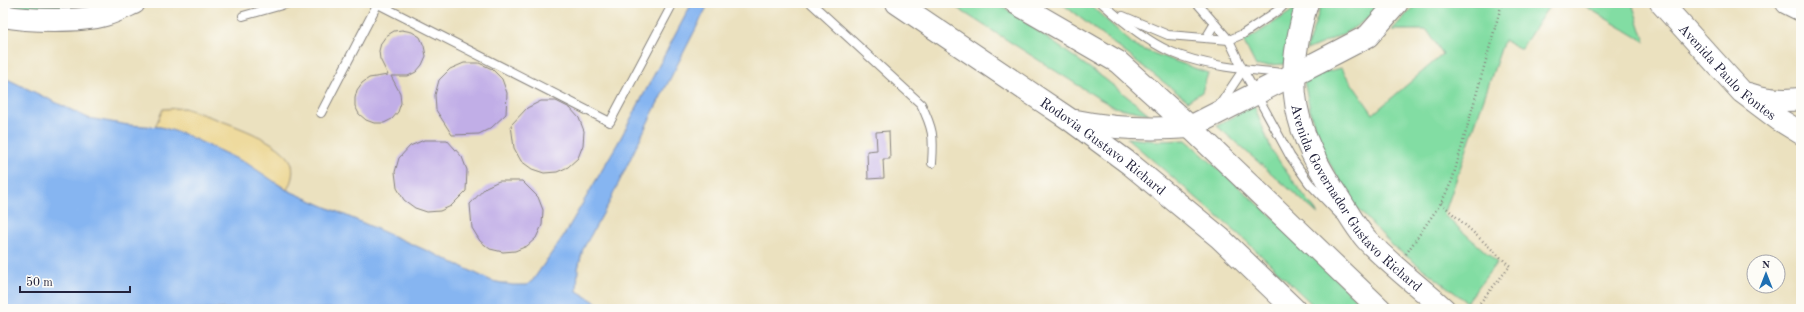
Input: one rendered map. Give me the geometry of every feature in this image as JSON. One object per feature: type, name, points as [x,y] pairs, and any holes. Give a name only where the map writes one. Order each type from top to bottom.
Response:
[{"type":"main road","points":[[3,16],[22,19],[78,19],[105,15],[134,3]]},
{"type":"main road","name":"Rodovia Gustavo Richard","points":[[896,3],[1069,119],[1130,164],[1220,238],[1294,309]]},
{"type":"main road","points":[[1016,3],[1118,62]]},
{"type":"main road","points":[[1045,3],[1118,62],[1190,126],[1380,309]]},
{"type":"main road","name":"Avenida Governador Gustavo Richard","points":[[1308,3],[1298,45],[1294,74],[1297,115],[1305,141],[1320,170],[1367,240],[1444,309]]},
{"type":"main road","points":[[1069,119],[1099,126],[1129,129],[1159,130],[1190,126],[1256,94],[1368,36],[1397,3]]},
{"type":"main road","name":"Avenida Paulo Fontes","points":[[1661,3],[1742,92],[1778,120],[1801,133]]},
{"type":"main road","points":[[1787,3],[1801,10]]},
{"type":"main road","points":[[1742,92],[1761,98],[1774,100],[1801,99]]},
{"type":"lane","points":[[243,16],[289,3]]},
{"type":"lane","points":[[321,113],[378,3],[610,122],[673,3]]},
{"type":"lane","points":[[811,3],[921,104],[931,125],[934,144],[932,163]]},
{"type":"lane","points":[[1102,3],[1151,42],[1170,52],[1195,60],[1243,70],[1294,74]]},
{"type":"lane","points":[[1197,3],[1229,40],[1243,70],[1290,156],[1327,203],[1367,240]]},
{"type":"lane","points":[[1111,11],[1168,35],[1229,40],[1243,34],[1280,9],[1286,3]]},
{"type":"lane","points":[[1206,38],[1215,23]]},
{"type":"lane","points":[[1212,116],[1243,70]]},
{"type":"path","points":[[1397,267],[1441,203],[1452,181],[1502,3]]},
{"type":"path","points":[[1441,203],[1510,266],[1475,309]]},
{"type":"green space","points":[[3,3],[97,3],[58,10],[3,6]]},
{"type":"green space","points":[[949,3],[998,3],[1105,79],[1149,114],[1114,107]]},
{"type":"green space","points":[[1061,3],[1088,3],[1136,47],[1208,73],[1202,92],[1188,101]]},
{"type":"green space","points":[[1322,3],[1383,3],[1357,26],[1337,37],[1306,50]]},
{"type":"green space","points":[[1417,3],[1551,3],[1521,49],[1504,40],[1444,215],[1497,262],[1467,302],[1393,246],[1354,205],[1323,152],[1311,115],[1304,81],[1318,74],[1341,68],[1373,114],[1443,54],[1427,30],[1392,30]]},
{"type":"green space","points":[[1580,3],[1632,3],[1645,42]]},
{"type":"green space","points":[[1298,7],[1285,64],[1256,66],[1244,42]]},
{"type":"green space","points":[[1254,105],[1271,149],[1319,215],[1217,126]]},
{"type":"green space","points":[[1127,138],[1157,141],[1186,140],[1295,237],[1365,309],[1317,309],[1244,239]]},
{"type":"sand","points":[[184,108],[239,128],[267,141],[278,148],[290,160],[293,168],[291,181],[287,190],[256,170],[208,145],[155,127],[163,109]]},
{"type":"water","points":[[692,3],[709,3],[653,112],[608,205],[583,249],[578,269],[577,291],[607,309],[3,309],[3,77],[88,118],[128,125],[161,127],[184,134],[248,164],[287,190],[437,255],[492,281],[512,285],[527,285],[533,280],[564,235],[619,141]]},
{"type":"building","points":[[402,30],[412,32],[420,37],[426,56],[422,65],[416,72],[408,76],[391,76],[400,93],[401,103],[398,112],[392,119],[384,123],[374,123],[366,120],[359,114],[355,106],[357,90],[362,83],[369,78],[388,75],[380,59],[379,51],[381,43],[386,36],[394,31]]},
{"type":"building","points":[[464,63],[479,63],[492,69],[502,79],[507,93],[506,114],[491,128],[479,134],[452,135],[436,110],[435,95],[439,80],[450,69]]},
{"type":"building","points":[[541,101],[556,101],[570,108],[579,118],[584,131],[583,145],[578,158],[568,167],[557,172],[544,173],[532,169],[521,161],[514,148],[511,125],[527,108]]},
{"type":"building","points":[[889,131],[890,159],[883,159],[884,178],[868,179],[867,151],[877,150],[876,132]]},
{"type":"building","points":[[424,140],[447,140],[462,157],[467,170],[466,191],[451,206],[440,211],[427,212],[415,208],[404,200],[397,188],[395,172],[399,158],[410,146]]},
{"type":"building","points":[[499,181],[522,181],[538,197],[543,210],[542,225],[536,238],[527,246],[515,251],[503,252],[490,249],[480,241],[472,228],[470,204],[486,187]]}]
